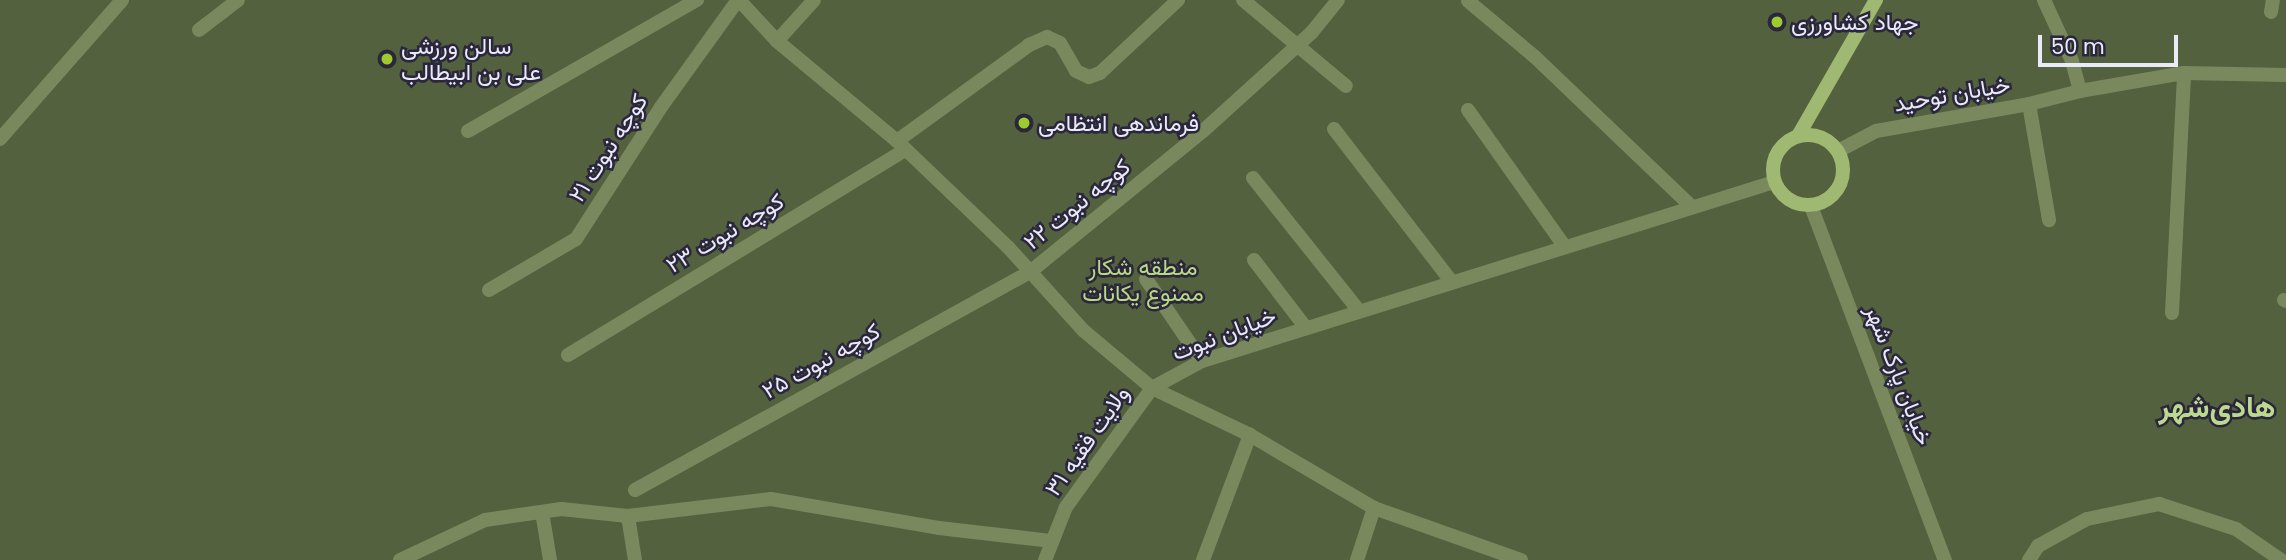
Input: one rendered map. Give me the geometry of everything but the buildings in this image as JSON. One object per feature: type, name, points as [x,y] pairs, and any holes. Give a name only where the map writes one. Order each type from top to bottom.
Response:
[{"type":"main road","points":[[1798,136],[1876,0]]},
{"type":"main road","points":[[1798,136],[1821,136],[1838,151],[1843,168],[1838,189],[1830,197],[1811,205],[1788,200],[1774,182],[1774,159],[1787,141],[1798,136]]},
{"type":"street","points":[[0,139],[122,0]]},
{"type":"street","points":[[199,30],[238,0]]},
{"type":"street","points":[[468,131],[697,0]]},
{"type":"street","name":"خیابان نبوت","points":[[738,0],[777,41],[901,146],[1030,272],[1084,331],[1152,387],[1202,361],[1774,182]]},
{"type":"street","name":"کوچه نبوت ۲۱","points":[[489,289],[576,239],[661,107],[738,0]]},
{"type":"street","points":[[777,41],[814,0]]},
{"type":"street","name":"کوچه نبوت ۲۳","points":[[568,355],[901,146],[1029,45],[1047,37],[1060,43],[1076,71],[1089,77],[1100,73],[1178,0]]},
{"type":"street","points":[[1243,0],[1346,86]]},
{"type":"street","name":"کوچه نبوت ۲۲","points":[[1030,272],[1203,131],[1297,46],[1338,0]]},
{"type":"street","points":[[2044,0],[2072,61],[2080,90]]},
{"type":"street","points":[[1468,1],[1535,57],[1692,207]]},
{"type":"street","points":[[2172,313],[2184,73]]},
{"type":"street","name":"خیابان توحید","points":[[1838,151],[1876,131],[2029,104],[2080,90],[2184,73],[2286,75]]},
{"type":"street","points":[[2029,104],[2049,220]]},
{"type":"street","points":[[1468,110],[1565,247]]},
{"type":"street","points":[[1334,129],[1452,282]]},
{"type":"street","points":[[1253,178],[1359,311]]},
{"type":"street","name":"خیابان پارک شهر","points":[[1811,205],[1945,560]]},
{"type":"street","points":[[1254,260],[1306,328]]},
{"type":"street","name":"کوچه نبوت ۲۵","points":[[635,490],[1030,272]]},
{"type":"street","points":[[1146,279],[1202,361]]},
{"type":"street","points":[[1152,387],[1250,435],[1374,508],[1521,560]]},
{"type":"street","name":"ولایت فقیه ۳۱","points":[[1045,560],[1066,507],[1152,387]]},
{"type":"street","points":[[1203,560],[1250,435]]},
{"type":"street","points":[[400,560],[485,520],[561,509],[628,516],[771,499],[939,528],[1052,541]]},
{"type":"street","points":[[2029,560],[2038,546],[2087,519],[2158,504],[2236,529],[2281,560]]},
{"type":"street","points":[[1357,560],[1374,508]]},
{"type":"street","points":[[542,512],[550,560]]},
{"type":"street","points":[[628,516],[635,560]]},
{"type":"green space","name":"منطقه شکار ممنوع یکانات","points":[[0,0],[2286,0],[2286,560],[0,560]]},
{"type":"place","name":"جهاد کشاورزی","points":[[1777,22]]},
{"type":"place","name":"سالن ورزشی علی بن ابیطالب","points":[[387,59]]},
{"type":"place","name":"فرماندهی انتظامی","points":[[1024,123]]},
{"type":"district","name":"هادی‌شهر","points":[[2217,407]]}]
